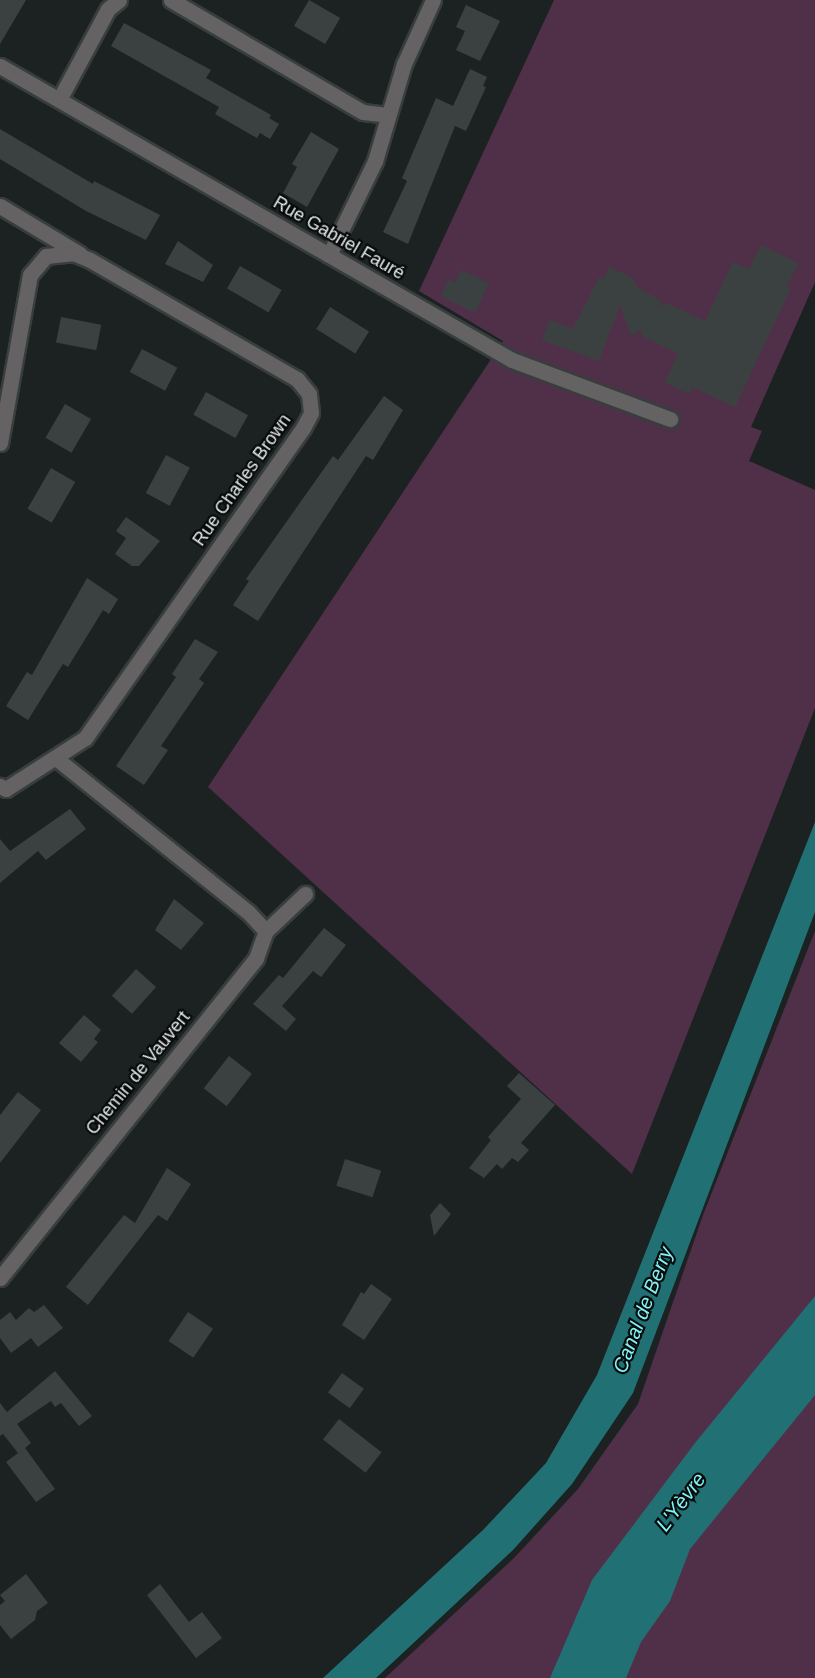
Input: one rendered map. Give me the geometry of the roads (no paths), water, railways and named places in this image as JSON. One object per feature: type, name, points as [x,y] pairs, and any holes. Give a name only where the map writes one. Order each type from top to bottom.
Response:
[{"type":"street","points":[[60,98],[108,9],[119,0]]},
{"type":"street","points":[[171,0],[363,112],[387,115]]},
{"type":"street","points":[[329,255],[375,161],[404,64],[433,0]]},
{"type":"street","name":"Rue Gabriel Fauré","points":[[0,66],[60,98],[512,360],[670,419]]},
{"type":"street","name":"Rue Charles Brown","points":[[0,206],[297,379],[309,394],[310,412],[85,738],[57,759],[6,789],[0,786]]},
{"type":"street","name":"Rue Charles Brown","points":[[0,443],[30,275],[46,256],[73,253],[90,260]]},
{"type":"street","points":[[57,759],[249,913],[266,931]]},
{"type":"street","name":"Chemin de Vauvert","points":[[0,1278],[255,958],[266,931],[305,894]]},
{"type":"water","name":"Canal de Berry","points":[[815,822],[815,912],[633,1393],[572,1484],[513,1550],[376,1678],[323,1678],[484,1529],[546,1463],[597,1375]]},
{"type":"water","name":"L'Yèvre","points":[[815,1296],[815,1395],[690,1549],[670,1601],[641,1642],[626,1678],[550,1678],[592,1580],[695,1443]]}]
